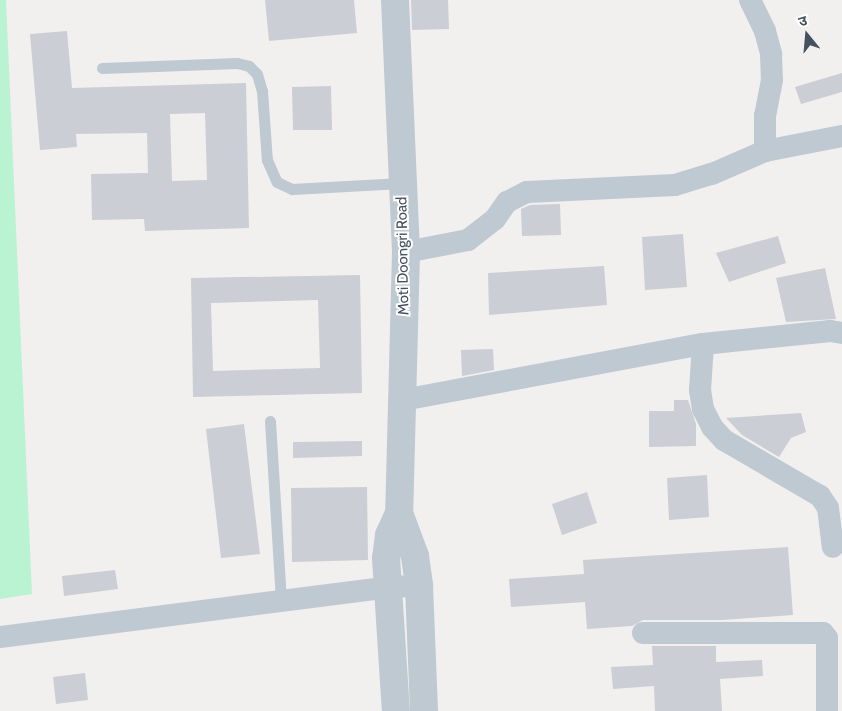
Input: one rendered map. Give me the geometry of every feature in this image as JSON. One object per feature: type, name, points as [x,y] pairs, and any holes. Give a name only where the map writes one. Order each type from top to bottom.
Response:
[{"type":"street","name":"Moti Doongri Road","points":[[395,0],[406,252],[399,513],[389,535],[388,587],[396,711]]},
{"type":"street","points":[[750,0],[765,31],[771,54],[772,80],[765,116],[765,151]]},
{"type":"street","points":[[406,252],[468,240],[495,220],[507,202],[527,192],[675,185],[712,174],[765,151],[842,136]]},
{"type":"street","points":[[403,400],[703,344],[830,331],[842,332]]},
{"type":"street","points":[[703,344],[700,390],[704,409],[712,428],[724,440],[820,496],[828,508],[833,547]]},
{"type":"street","name":"Moti Doongri Road","points":[[399,513],[415,556],[419,586],[424,711]]},
{"type":"street","points":[[0,637],[388,587],[419,586]]},
{"type":"street","points":[[643,633],[823,633],[826,638],[826,711]]},
{"type":"lane","points":[[102,68],[237,63],[248,66],[257,74],[262,91],[266,160],[277,182],[292,189],[402,183]]},
{"type":"lane","points":[[270,421],[281,601]]},
{"type":"green space","points":[[0,0],[6,0],[32,594],[0,599]]},
{"type":"building","points":[[265,0],[354,0],[357,33],[269,41]]},
{"type":"building","points":[[411,0],[448,0],[449,29],[412,30]]},
{"type":"building","points":[[67,31],[72,88],[246,83],[249,228],[145,231],[144,219],[92,220],[91,174],[148,173],[147,133],[76,134],[77,147],[40,150],[30,34]],"holes":[[[205,113],[207,180],[172,181],[170,114]]]},
{"type":"building","points":[[842,73],[842,92],[801,104],[795,87]]},
{"type":"building","points":[[331,86],[332,130],[293,130],[292,87]]},
{"type":"building","points":[[560,204],[561,235],[522,236],[521,209],[530,205]]},
{"type":"building","points":[[683,234],[687,287],[645,290],[642,237]]},
{"type":"building","points":[[778,236],[786,263],[729,282],[716,253]]},
{"type":"building","points":[[604,266],[607,305],[489,315],[488,273]]},
{"type":"building","points":[[825,268],[836,319],[786,322],[776,278]]},
{"type":"building","points":[[360,275],[362,393],[193,397],[191,278]],"holes":[[[318,300],[320,368],[213,371],[211,303]]]},
{"type":"building","points":[[493,349],[494,370],[462,376],[461,350]]},
{"type":"building","points":[[674,400],[688,400],[696,424],[696,446],[649,447],[649,411],[674,411]]},
{"type":"building","points":[[801,413],[806,432],[791,438],[779,457],[742,435],[726,418]]},
{"type":"building","points":[[244,424],[260,554],[221,558],[206,429]]},
{"type":"building","points":[[362,441],[362,456],[293,458],[293,442]]},
{"type":"building","points":[[707,475],[709,517],[669,520],[667,478]]},
{"type":"building","points":[[367,487],[368,560],[292,562],[291,488]]},
{"type":"building","points":[[587,492],[597,523],[562,535],[552,504]]},
{"type":"building","points":[[788,547],[793,615],[722,620],[643,620],[632,626],[587,629],[585,602],[511,607],[509,579],[584,574],[583,560]]},
{"type":"building","points":[[115,570],[118,589],[64,596],[62,576]]},
{"type":"building","points":[[652,646],[716,646],[716,662],[762,660],[763,676],[720,679],[722,711],[655,711],[654,686],[613,689],[611,667],[653,665]]},
{"type":"building","points":[[85,673],[88,700],[56,704],[53,677]]}]
